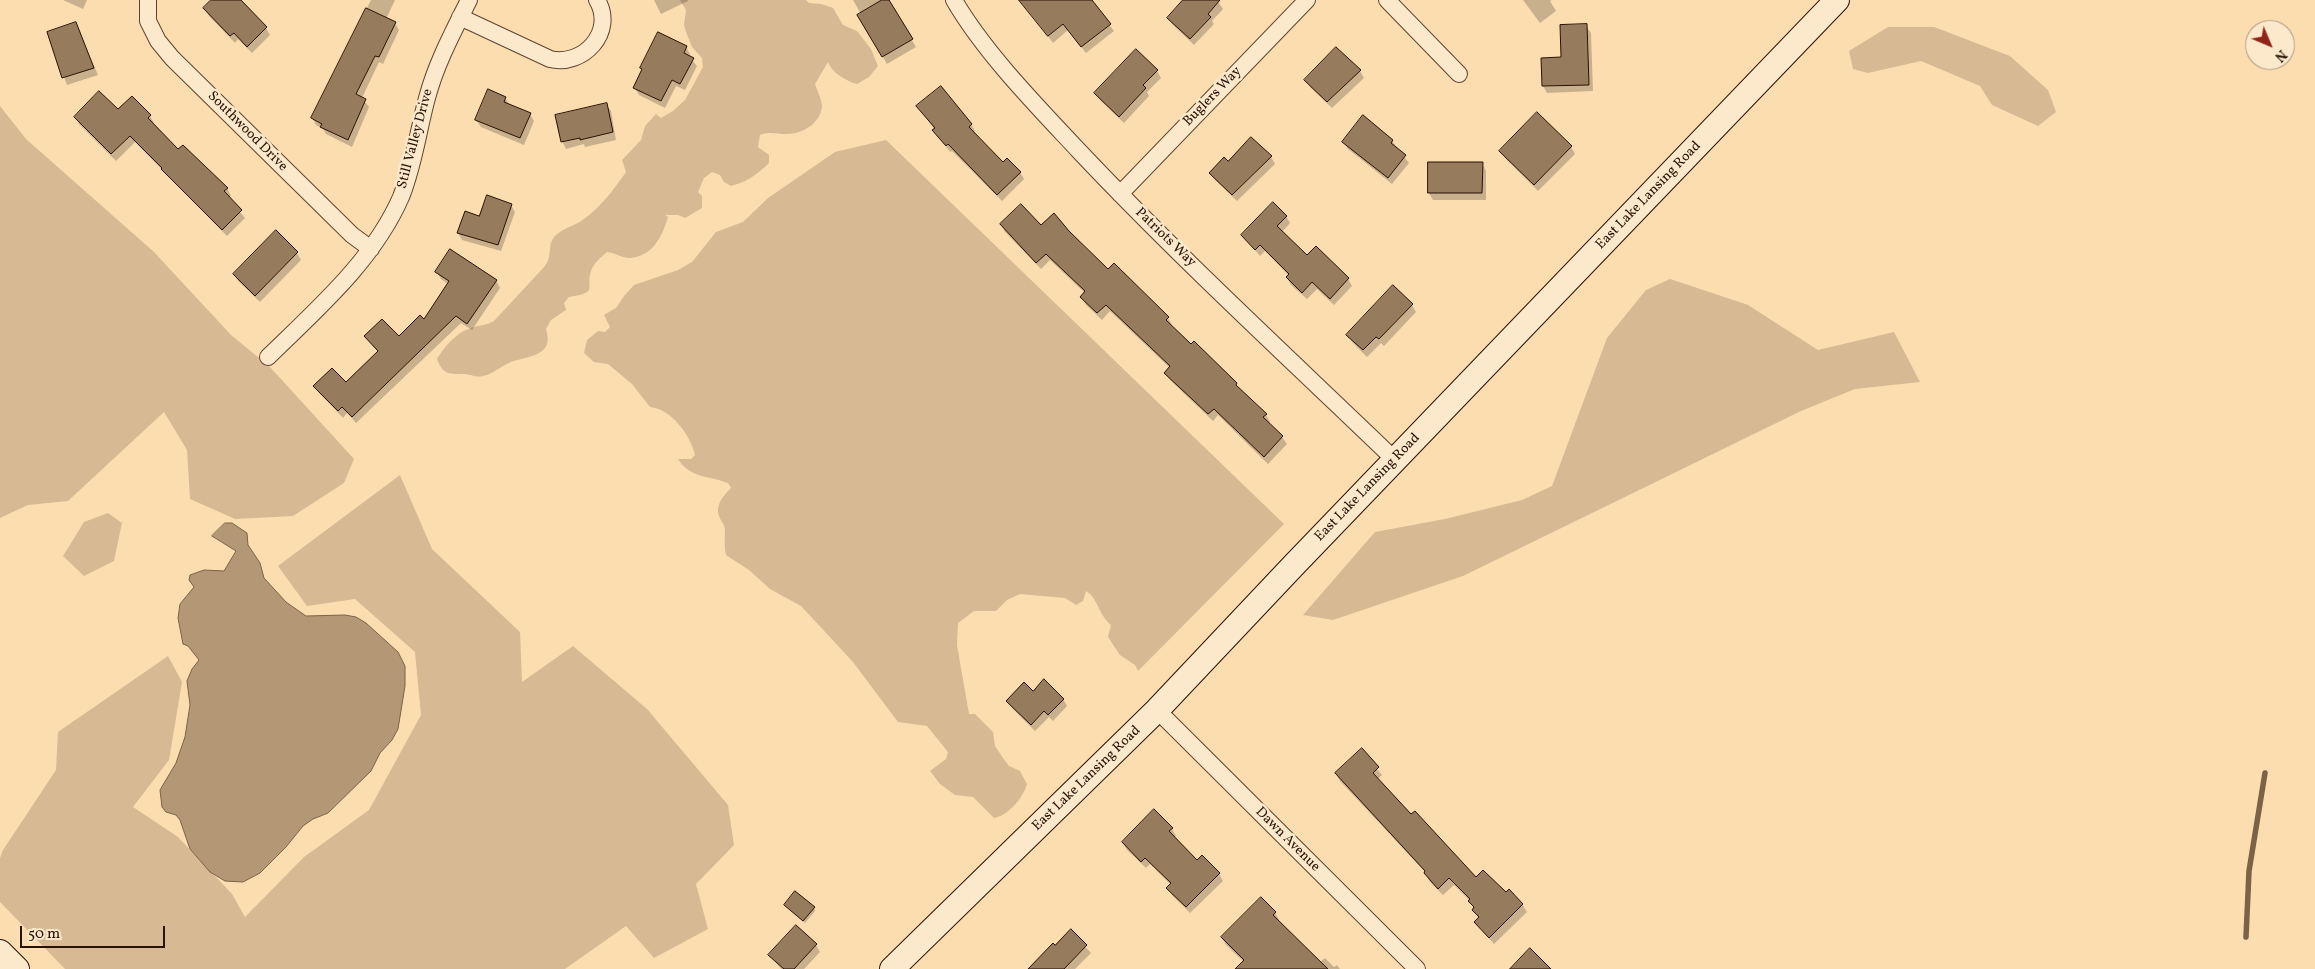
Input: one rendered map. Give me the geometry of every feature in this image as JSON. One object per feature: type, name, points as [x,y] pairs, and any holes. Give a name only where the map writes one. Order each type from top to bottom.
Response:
[{"type":"main road","name":"East Lake Lansing Road","points":[[892,969],[1157,710],[1837,0]]},
{"type":"main road","points":[[0,952],[17,969]]},
{"type":"street","name":"Southwood Drive","points":[[148,0],[148,21],[158,41],[172,58],[352,235],[371,248]]},
{"type":"street","name":"Still Valley Drive","points":[[268,357],[352,272],[371,248],[401,196],[412,165],[426,98],[434,73],[469,0]]},
{"type":"street","points":[[460,17],[556,60],[565,61],[579,57],[592,48],[599,37],[602,16],[596,0]]},
{"type":"street","name":"Patriots Way","points":[[954,0],[981,39],[1034,102],[1120,194],[1395,460]]},
{"type":"street","name":"Buglers Way","points":[[1120,194],[1307,0]]},
{"type":"street","points":[[1387,0],[1459,74]]},
{"type":"street","name":"Dawn Avenue","points":[[1157,710],[1417,969]]},
{"type":"shaded area","points":[[680,0],[806,0],[809,3],[833,8],[843,25],[857,31],[871,49],[878,66],[869,77],[857,84],[840,76],[828,62],[815,84],[822,107],[821,113],[814,123],[799,132],[760,135],[758,147],[769,155],[769,163],[756,174],[742,182],[731,186],[724,182],[720,175],[712,172],[704,178],[698,192],[702,196],[702,208],[685,218],[678,215],[665,215],[668,217],[663,232],[645,254],[630,258],[607,252],[592,268],[588,291],[569,297],[564,303],[566,310],[551,320],[546,329],[547,345],[538,354],[511,362],[490,374],[478,377],[444,371],[437,359],[447,345],[466,330],[494,321],[545,266],[554,237],[590,214],[612,191],[626,172],[622,160],[641,140],[645,126],[656,114],[661,118],[673,111],[685,100],[703,67],[702,58],[692,47],[686,32],[684,25],[686,10]]},
{"type":"shaded area","points":[[1888,27],[1934,27],[2010,56],[2048,90],[2056,112],[2038,126],[1992,105],[1980,86],[1921,61],[1868,73],[1853,69],[1849,51]]},
{"type":"shaded area","points":[[0,106],[26,139],[154,252],[231,335],[270,367],[354,459],[344,483],[293,516],[235,519],[190,499],[187,450],[164,412],[68,501],[28,505],[0,518]]},
{"type":"shaded area","points":[[886,140],[1284,524],[1138,671],[1135,665],[1120,655],[1108,637],[1111,625],[1086,591],[1083,601],[1076,605],[1065,598],[1020,594],[1007,600],[996,611],[974,611],[958,623],[957,645],[969,714],[975,714],[993,732],[995,746],[1009,766],[1020,771],[1027,784],[1022,795],[1010,810],[994,818],[973,797],[955,795],[940,784],[930,771],[946,759],[948,752],[927,726],[898,722],[853,662],[801,606],[770,589],[749,570],[726,555],[725,529],[718,508],[731,488],[728,483],[700,476],[688,470],[678,459],[691,459],[695,455],[689,439],[678,424],[665,412],[650,407],[632,384],[608,364],[594,362],[584,353],[587,340],[598,331],[605,332],[610,327],[604,315],[616,308],[634,285],[678,270],[692,262],[716,232],[743,222],[768,198],[835,152]]},
{"type":"shaded area","points":[[1670,279],[1748,305],[1818,350],[1894,332],[1920,382],[1855,389],[1801,411],[1463,576],[1333,620],[1303,615],[1375,532],[1445,519],[1522,500],[1552,486],[1607,338],[1646,290]]},
{"type":"shaded area","points":[[400,475],[432,549],[520,632],[522,682],[573,646],[647,709],[728,805],[734,845],[696,884],[708,929],[654,958],[626,926],[565,969],[65,969],[0,902],[0,858],[3,850],[56,770],[58,732],[168,656],[182,682],[169,760],[133,807],[178,837],[232,894],[245,917],[304,857],[369,810],[421,715],[415,652],[355,599],[307,606],[278,566]]},
{"type":"shaded area","points":[[108,513],[122,523],[114,561],[84,576],[63,556],[84,522]]},
{"type":"shaded area","points":[[225,523],[232,523],[247,533],[248,545],[260,563],[264,578],[286,602],[306,616],[345,615],[356,617],[366,623],[398,652],[405,666],[405,686],[398,729],[392,740],[380,753],[371,771],[328,813],[313,819],[303,826],[286,847],[260,873],[243,882],[225,881],[210,872],[190,849],[180,820],[176,815],[166,812],[162,807],[160,790],[176,763],[185,737],[190,705],[187,681],[192,669],[199,660],[188,646],[183,644],[178,618],[180,604],[194,587],[189,580],[190,575],[204,570],[224,571],[236,551],[212,536]]},
{"type":"building","points":[[211,0],[241,0],[267,27],[247,47],[234,33],[230,36],[203,8]]},
{"type":"building","points":[[882,0],[889,0],[913,39],[882,57],[857,15]]},
{"type":"building","points":[[1019,0],[1092,0],[1111,24],[1081,47],[1063,24],[1048,36]]},
{"type":"building","points":[[1183,0],[1220,0],[1208,14],[1211,17],[1190,39],[1167,18]]},
{"type":"building","points":[[366,8],[396,22],[379,57],[375,56],[356,94],[366,99],[348,140],[320,127],[322,124],[311,118]]},
{"type":"building","points":[[76,22],[94,68],[62,78],[47,32]]},
{"type":"building","points":[[1587,24],[1589,85],[1542,86],[1541,58],[1561,57],[1560,25]]},
{"type":"building","points":[[658,32],[687,46],[684,53],[694,58],[680,84],[672,80],[661,101],[633,88],[642,69],[640,68]]},
{"type":"building","points":[[1336,47],[1361,70],[1327,102],[1304,80]]},
{"type":"building","points":[[1136,49],[1158,70],[1143,85],[1146,88],[1119,117],[1094,93]]},
{"type":"building","points":[[941,86],[972,124],[969,127],[1003,162],[1007,158],[1021,172],[997,195],[948,144],[946,146],[932,130],[935,128],[916,106]]},
{"type":"building","points":[[488,89],[506,97],[504,102],[531,113],[520,138],[475,120]]},
{"type":"building","points":[[99,91],[118,109],[132,96],[151,115],[148,118],[178,149],[183,145],[228,188],[224,191],[242,210],[222,230],[130,136],[111,154],[74,117]]},
{"type":"building","points":[[607,103],[613,132],[580,140],[580,138],[561,142],[555,115]]},
{"type":"building","points":[[1537,112],[1572,146],[1534,185],[1499,151]]},
{"type":"building","points":[[1363,115],[1393,140],[1391,143],[1406,155],[1388,178],[1342,142]]},
{"type":"building","points":[[1251,137],[1272,156],[1232,195],[1209,173],[1224,157],[1228,161]]},
{"type":"building","points":[[1428,162],[1483,162],[1482,193],[1428,193]]},
{"type":"building","points":[[487,195],[512,204],[498,245],[457,233],[465,211],[479,216]]},
{"type":"building","points":[[1273,202],[1287,216],[1277,226],[1307,255],[1316,246],[1349,278],[1330,299],[1312,282],[1302,293],[1286,277],[1289,274],[1260,245],[1255,250],[1241,235]]},
{"type":"building","points":[[1021,204],[1041,225],[1054,213],[1069,231],[1108,269],[1114,263],[1169,317],[1166,320],[1191,344],[1194,341],[1267,414],[1263,417],[1283,436],[1264,457],[1214,409],[1208,414],[1164,373],[1170,366],[1106,305],[1097,313],[1080,297],[1085,291],[1046,254],[1036,263],[1000,224]]},
{"type":"building","points":[[276,230],[298,252],[255,296],[233,274]]},
{"type":"building","points":[[450,249],[497,280],[467,324],[456,316],[352,417],[342,407],[338,411],[313,386],[332,368],[346,382],[378,351],[364,336],[382,319],[399,336],[420,315],[424,319],[449,281],[435,272]]},
{"type":"building","points":[[1393,285],[1413,304],[1379,339],[1376,337],[1363,350],[1346,335]]},
{"type":"building","points":[[1044,679],[1064,699],[1048,715],[1044,711],[1031,725],[1006,701],[1024,682],[1033,691]]},
{"type":"building","points":[[1362,748],[1379,767],[1373,773],[1411,814],[1415,811],[1476,877],[1483,870],[1506,892],[1509,889],[1523,904],[1489,938],[1474,922],[1479,917],[1472,910],[1474,907],[1468,901],[1470,899],[1449,878],[1438,889],[1424,873],[1425,871],[1335,773]]},
{"type":"building","points":[[1154,809],[1173,828],[1169,831],[1197,860],[1202,855],[1220,873],[1186,907],[1166,888],[1171,883],[1145,858],[1141,862],[1122,842]]},
{"type":"building","points":[[795,891],[815,907],[803,921],[784,905]]},
{"type":"building","points":[[1261,897],[1276,912],[1273,915],[1328,969],[1235,969],[1244,960],[1221,937]]},
{"type":"building","points":[[796,925],[817,944],[794,969],[784,969],[768,955]]},
{"type":"building","points":[[1071,929],[1087,945],[1064,969],[1028,969],[1053,943],[1055,945]]},
{"type":"building","points":[[1530,948],[1551,969],[1510,969]]},
{"type":"waterway","points":[[2246,937],[2249,871],[2265,773]]}]
